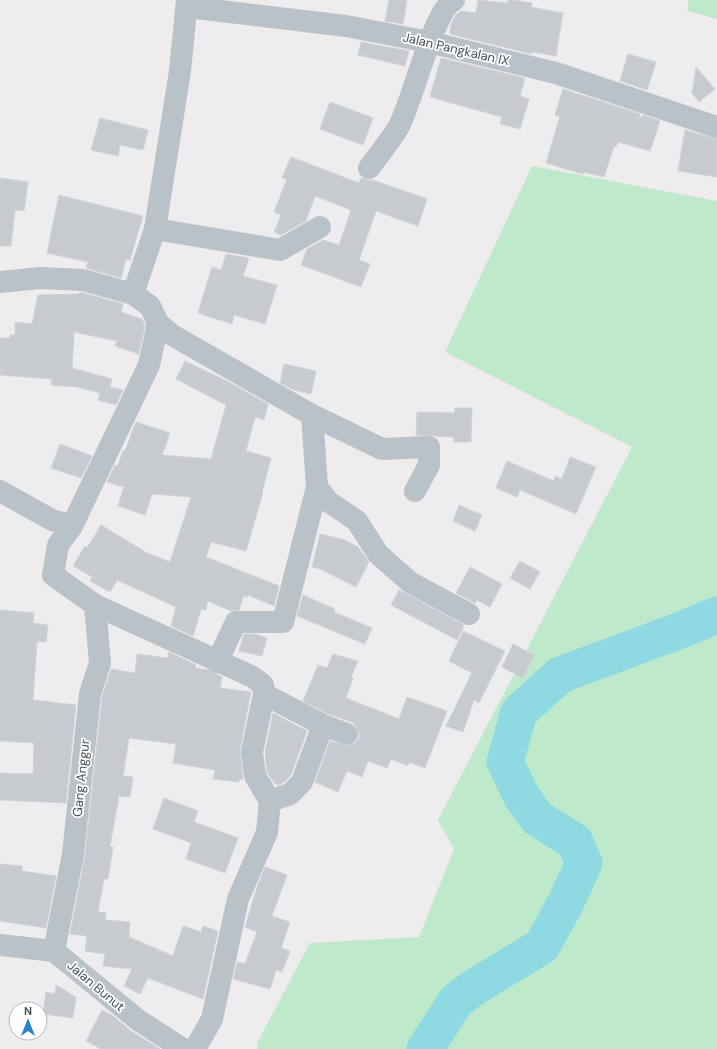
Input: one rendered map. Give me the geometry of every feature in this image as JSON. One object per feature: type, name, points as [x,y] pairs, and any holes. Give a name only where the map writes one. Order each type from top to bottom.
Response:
[{"type":"street","points":[[369,168],[398,127],[423,64],[429,42],[447,4],[454,0]]},
{"type":"street","points":[[133,294],[155,229],[180,71],[187,4]]},
{"type":"street","name":"Jalan Pangkalan IX","points":[[187,4],[346,26],[429,42],[556,73],[717,127]]},
{"type":"street","points":[[155,229],[280,250],[320,227]]},
{"type":"street","points":[[0,282],[40,278],[83,280],[133,294],[150,306],[158,323],[172,335],[312,415],[382,449],[429,447],[429,465],[415,491]]},
{"type":"street","points":[[158,323],[150,365],[72,526],[58,545],[53,575],[95,606],[217,662],[253,676],[263,685],[264,694],[252,752],[255,776],[270,801],[267,832],[238,899],[212,1019],[195,1049]]},
{"type":"street","points":[[217,662],[236,622],[283,622],[317,487],[312,415]]},
{"type":"street","points":[[317,487],[329,502],[357,521],[378,554],[411,583],[469,614]]},
{"type":"street","points":[[0,491],[52,520],[72,526]]},
{"type":"street","name":"Gang Anggur","points":[[54,951],[73,854],[90,694],[100,662],[95,606]]},
{"type":"street","points":[[264,694],[323,725],[347,734]]},
{"type":"street","points":[[270,801],[290,794],[302,782],[323,725]]},
{"type":"street","name":"Jalan Bunut","points":[[0,945],[54,951],[138,1020],[183,1049]]},
{"type":"green space","points":[[689,0],[717,0],[717,19],[687,11]]},
{"type":"green space","points":[[532,166],[717,201],[717,1049],[257,1049],[257,1043],[310,943],[419,937],[454,849],[438,820],[632,447],[445,352]]},
{"type":"building","points":[[389,0],[407,0],[403,24],[385,21]]},
{"type":"building","points":[[478,0],[507,3],[508,0],[513,0],[532,3],[531,7],[563,13],[556,56],[533,52],[532,54],[450,34],[451,24],[456,15],[461,11],[476,13]]},
{"type":"building","points":[[361,42],[409,51],[405,66],[358,55]]},
{"type":"building","points":[[628,54],[656,62],[647,90],[620,81]]},
{"type":"building","points":[[441,58],[525,78],[520,96],[529,99],[520,129],[500,124],[502,117],[430,97]]},
{"type":"building","points":[[696,67],[715,89],[699,102],[692,93]]},
{"type":"building","points":[[563,89],[640,114],[639,119],[643,115],[660,121],[650,151],[618,142],[616,147],[614,146],[604,177],[584,172],[583,174],[546,163],[560,116],[555,115]]},
{"type":"building","points":[[330,102],[373,118],[363,145],[320,129]]},
{"type":"building","points":[[100,118],[148,130],[143,150],[120,145],[118,156],[91,150]]},
{"type":"building","points":[[685,130],[717,139],[717,177],[678,171]]},
{"type":"building","points":[[291,157],[359,183],[361,178],[373,180],[427,199],[418,226],[376,211],[359,260],[370,264],[361,287],[301,265],[307,249],[323,240],[339,245],[351,210],[315,196],[306,221],[281,235],[274,232],[281,215],[274,212],[287,179],[282,178]]},
{"type":"building","points":[[0,178],[28,182],[24,211],[15,210],[11,246],[0,246]]},
{"type":"building","points":[[59,195],[143,216],[130,260],[126,259],[121,278],[86,268],[88,262],[47,253]]},
{"type":"building","points":[[226,254],[249,258],[243,276],[277,285],[265,324],[234,315],[232,324],[198,313],[212,267],[221,270]]},
{"type":"building","points":[[80,292],[123,304],[121,312],[142,319],[145,325],[139,354],[115,346],[117,341],[74,332],[72,368],[112,379],[110,387],[123,390],[116,405],[98,400],[100,393],[77,387],[51,385],[52,379],[0,375],[0,338],[10,338],[10,335],[15,335],[15,322],[32,324],[38,295],[79,294]]},
{"type":"building","points":[[185,361],[227,381],[268,404],[264,420],[255,417],[246,451],[271,458],[246,551],[211,542],[206,557],[279,586],[274,606],[248,595],[247,597],[244,595],[239,610],[231,611],[208,601],[206,610],[201,609],[193,636],[171,626],[176,607],[117,580],[110,592],[90,581],[92,577],[73,566],[85,546],[87,548],[101,525],[147,553],[170,562],[191,497],[152,494],[145,515],[118,506],[124,487],[107,482],[115,465],[118,466],[123,450],[125,451],[136,422],[170,433],[162,455],[211,459],[226,405],[176,379]]},
{"type":"building","points":[[284,364],[316,371],[311,394],[294,390],[280,383]]},
{"type":"building","points":[[455,408],[472,408],[471,442],[454,442],[454,437],[416,435],[417,412],[454,413]]},
{"type":"building","points":[[60,444],[92,456],[81,478],[51,468]]},
{"type":"building","points":[[570,457],[596,467],[576,514],[520,490],[517,497],[496,488],[507,461],[554,481],[555,476],[562,479]]},
{"type":"building","points":[[459,505],[482,515],[475,531],[453,521]]},
{"type":"building","points":[[320,534],[345,540],[358,547],[369,562],[356,587],[320,569],[312,567]]},
{"type":"building","points":[[520,561],[540,572],[530,589],[510,578]]},
{"type":"building","points":[[470,567],[502,584],[490,607],[477,600],[475,603],[456,593]]},
{"type":"building","points":[[399,590],[464,625],[457,640],[391,605]]},
{"type":"building","points":[[303,595],[335,609],[334,612],[372,628],[365,644],[297,616]]},
{"type":"building","points":[[0,610],[34,613],[33,623],[48,625],[46,642],[37,641],[33,700],[76,705],[66,803],[0,800],[0,773],[33,774],[34,743],[0,741]]},
{"type":"building","points":[[463,631],[505,651],[479,703],[474,700],[463,732],[446,726],[472,673],[449,661]]},
{"type":"building","points":[[244,634],[255,634],[267,638],[262,656],[239,651]]},
{"type":"building","points":[[513,644],[534,655],[523,678],[502,667]]},
{"type":"building","points":[[169,652],[196,665],[195,668],[208,670],[222,677],[220,688],[251,692],[240,750],[243,779],[239,779],[239,782],[213,779],[215,770],[173,763],[176,744],[129,738],[123,776],[133,777],[130,797],[119,796],[110,846],[113,847],[108,879],[104,879],[98,912],[106,913],[105,920],[130,922],[129,937],[173,956],[183,926],[201,932],[203,926],[218,931],[203,999],[148,978],[140,994],[124,986],[132,969],[103,966],[105,954],[85,951],[87,936],[70,934],[85,855],[102,697],[111,669],[135,673],[137,654],[168,658]]},
{"type":"building","points":[[333,654],[358,661],[351,677],[353,678],[346,698],[399,719],[407,697],[447,711],[425,768],[409,762],[408,766],[391,759],[387,768],[368,761],[362,777],[347,771],[338,792],[315,782],[330,741],[349,746],[355,743],[359,738],[359,732],[352,722],[328,714],[303,701],[318,665],[327,668]]},
{"type":"building","points":[[273,713],[307,731],[291,775],[283,783],[278,785],[275,784],[267,772],[265,752]]},
{"type":"building","points":[[164,798],[198,811],[194,822],[238,838],[225,873],[186,859],[191,843],[153,829]]},
{"type":"building","points":[[0,864],[22,866],[22,871],[56,876],[46,928],[0,921]]},
{"type":"building","points":[[265,867],[287,875],[272,916],[290,922],[281,948],[290,951],[282,972],[276,970],[270,989],[233,979],[237,962],[245,964],[257,932],[245,927],[258,884]]},
{"type":"building","points":[[56,985],[76,997],[73,1018],[48,1015],[48,1001],[45,1001],[46,992],[55,994]]},
{"type":"building","points":[[102,1010],[112,1015],[131,1031],[160,1049],[101,1049],[86,1041]]},
{"type":"waterway","points":[[425,1049],[456,1001],[473,988],[542,946],[565,904],[584,863],[575,842],[537,818],[522,797],[505,762],[519,712],[560,675],[717,615]]}]
